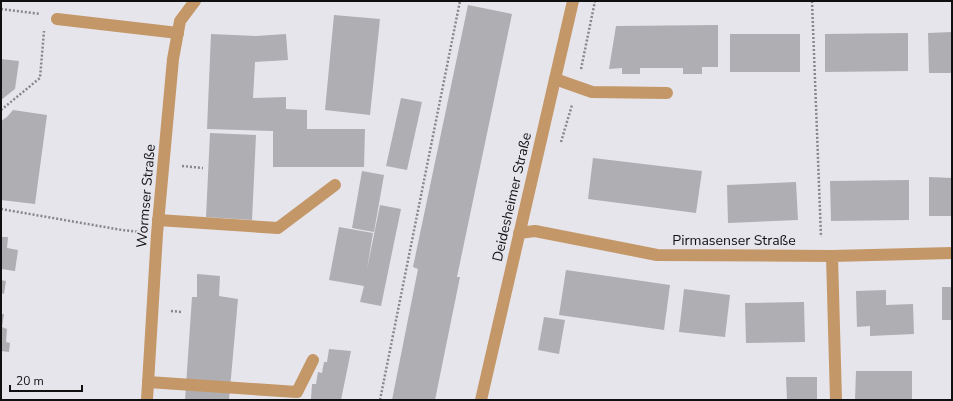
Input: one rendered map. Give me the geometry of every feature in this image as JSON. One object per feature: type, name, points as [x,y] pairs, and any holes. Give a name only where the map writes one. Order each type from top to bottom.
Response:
[{"type":"street","name":"Wormser Straße","points":[[147,400],[158,220],[173,59],[180,21],[195,1]]},
{"type":"street","name":"Deidesheimer Straße","points":[[481,400],[573,1]]},
{"type":"street","points":[[51,17],[178,33]]},
{"type":"street","points":[[555,79],[592,92],[667,93]]},
{"type":"street","points":[[158,220],[278,228],[335,185]]},
{"type":"street","name":"Pirmasenser Straße","points":[[519,233],[535,231],[657,255],[827,256],[952,253]]},
{"type":"street","points":[[827,256],[836,400]]},
{"type":"street","points":[[148,382],[297,392],[313,360]]},
{"type":"path","points":[[380,400],[460,1]]},
{"type":"path","points":[[812,1],[827,256]]},
{"type":"path","points":[[1,9],[51,17]]},
{"type":"path","points":[[1,110],[40,78],[44,31]]},
{"type":"path","points":[[1,209],[122,230],[157,234]]},
{"type":"building","points":[[468,5],[512,14],[457,277],[460,277],[435,400],[392,400],[418,269],[413,267]]},
{"type":"building","points":[[334,15],[380,19],[370,115],[325,110]]},
{"type":"building","points":[[718,25],[718,67],[702,67],[702,74],[683,74],[683,68],[640,68],[640,74],[622,74],[622,68],[609,69],[616,26]]},
{"type":"building","points":[[952,32],[952,73],[929,73],[928,33]]},
{"type":"building","points":[[908,33],[908,71],[825,72],[825,34]]},
{"type":"building","points":[[211,34],[256,36],[286,34],[288,60],[255,62],[253,98],[286,97],[286,109],[307,110],[307,129],[365,129],[364,167],[273,167],[273,131],[207,129]]},
{"type":"building","points":[[730,34],[800,34],[800,72],[730,72]]},
{"type":"building","points":[[1,59],[19,61],[15,89],[1,100]]},
{"type":"building","points":[[401,98],[422,102],[407,170],[386,166]]},
{"type":"building","points":[[13,110],[47,115],[35,204],[1,200],[1,121]]},
{"type":"building","points":[[210,133],[256,135],[252,220],[206,217]]},
{"type":"building","points":[[593,158],[702,171],[696,213],[588,199]]},
{"type":"building","points":[[362,171],[384,175],[374,232],[352,228]]},
{"type":"building","points":[[929,177],[952,178],[952,216],[929,216]]},
{"type":"building","points":[[909,180],[909,220],[831,221],[830,181]]},
{"type":"building","points":[[796,182],[798,220],[728,223],[727,185]]},
{"type":"building","points":[[380,205],[401,209],[381,306],[360,302],[364,286],[329,280],[339,227],[373,233],[367,269]]},
{"type":"building","points":[[1,237],[8,237],[7,248],[18,250],[15,271],[1,269]]},
{"type":"building","points":[[566,270],[670,285],[664,330],[559,315]]},
{"type":"building","points":[[197,274],[220,276],[219,296],[238,299],[229,400],[185,400],[192,297],[197,297]]},
{"type":"building","points":[[1,280],[6,281],[4,294],[1,293]]},
{"type":"building","points":[[942,287],[952,287],[952,320],[942,320]]},
{"type":"building","points":[[684,289],[730,295],[725,337],[679,332]]},
{"type":"building","points":[[886,290],[886,305],[913,304],[914,334],[870,336],[870,326],[857,327],[856,291]]},
{"type":"building","points":[[804,302],[805,342],[746,343],[745,303]]},
{"type":"building","points":[[1,314],[4,314],[2,327],[7,329],[6,342],[10,343],[9,352],[1,351]]},
{"type":"building","points":[[544,317],[565,320],[559,354],[538,350]]},
{"type":"building","points":[[329,349],[351,351],[341,400],[311,399],[312,384],[316,384],[318,372],[322,373],[324,362],[327,362]]},
{"type":"building","points":[[856,371],[912,371],[912,400],[855,400]]},
{"type":"building","points":[[786,377],[817,377],[817,400],[787,400]]}]
